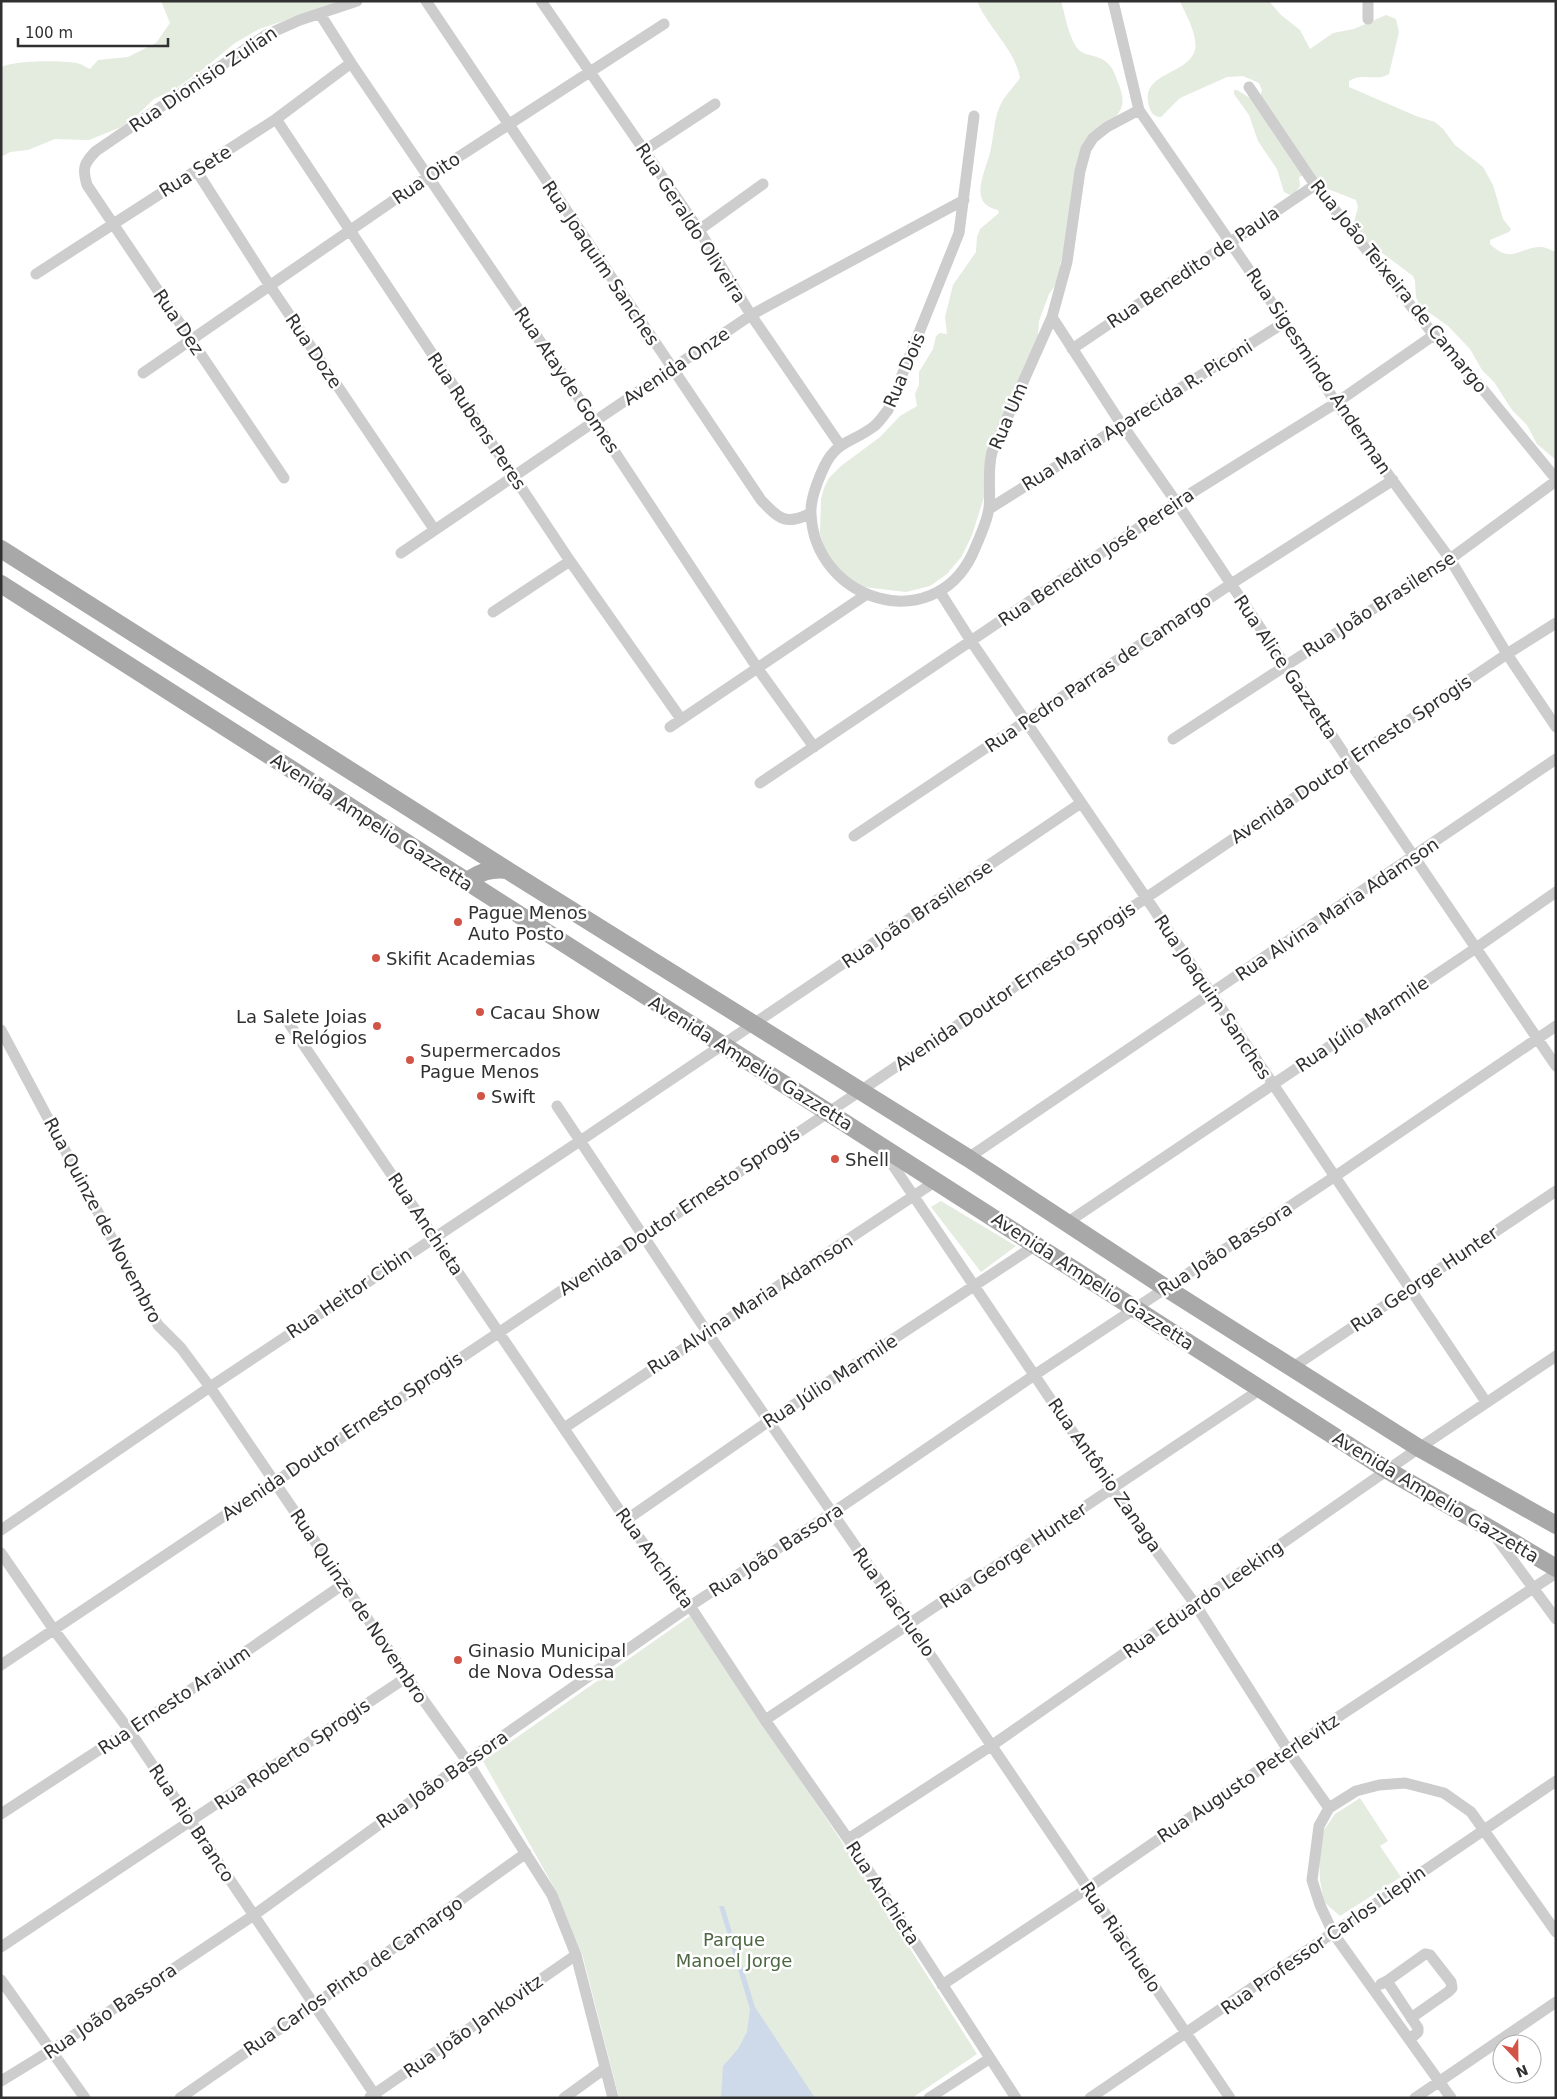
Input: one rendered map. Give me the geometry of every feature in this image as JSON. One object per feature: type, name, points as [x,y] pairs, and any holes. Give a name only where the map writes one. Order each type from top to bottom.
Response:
[{"type":"main road","name":"Avenida Ampelio Gazzetta","points":[[1,549],[752,1025],[968,1158],[1166,1288],[1418,1448],[1556,1525]]},
{"type":"main road","name":"Avenida Ampelio Gazzetta","points":[[1,584],[636,991],[724,1044],[1387,1470],[1556,1568]]},
{"type":"main road","points":[[91,642],[102,637],[106,632],[110,619]]},
{"type":"main road","points":[[466,882],[484,871],[507,870]]},
{"type":"street","name":"Rua Dionisio Zulian","points":[[85,162],[96,151],[266,35],[282,27],[357,1]]},
{"type":"street","name":"Rua Joaquim Sanches","points":[[426,1],[761,500],[773,513],[784,521],[797,520],[811,513]]},
{"type":"street","name":"Rua Geraldo Oliveira","points":[[541,1],[699,230],[751,315],[840,445]]},
{"type":"street","name":"Rua Sigesmindo Anderman","points":[[1113,1],[1139,110],[1231,241],[1336,403],[1450,559],[1508,654],[1556,727]]},
{"type":"street","points":[[1368,1],[1368,19]]},
{"type":"street","name":"Rua Atayde Gomes","points":[[320,14],[351,63],[595,422],[758,669],[814,746]]},
{"type":"street","name":"Rua Oito","points":[[143,373],[429,176],[664,24]]},
{"type":"street","name":"Rua Sete","points":[[36,274],[276,119],[351,63]]},
{"type":"street","name":"Rua João Teixeira de Camargo","points":[[1249,87],[1315,184],[1434,335],[1481,387],[1556,480]]},
{"type":"street","points":[[645,150],[715,104]]},
{"type":"street","name":"Rua Um","points":[[879,598],[919,599],[940,592],[958,577],[971,556],[989,510],[989,462],[992,452],[1052,317],[1066,262],[1080,171],[1086,149],[1093,138],[1107,127],[1139,110]]},
{"type":"street","name":"Rua Dois","points":[[879,598],[866,594],[842,581],[827,562],[816,540],[811,513],[823,469],[830,456],[840,445],[874,426],[888,410],[959,233],[974,116]]},
{"type":"street","name":"Rua Rubens Peres","points":[[276,119],[570,561],[681,719]]},
{"type":"street","name":"Rua Dez","points":[[85,162],[84,175],[87,185],[284,478]]},
{"type":"street","name":"Rua Doze","points":[[196,170],[270,286],[434,529]]},
{"type":"street","points":[[699,230],[764,184]]},
{"type":"street","name":"Rua Benedito de Paula","points":[[1072,349],[1315,184]]},
{"type":"street","name":"Avenida Onze","points":[[401,553],[751,315],[964,200]]},
{"type":"street","name":"Rua Alice Gazzetta","points":[[1052,317],[1122,425],[1177,502],[1349,761],[1556,1066]]},
{"type":"street","name":"Rua Maria Aparecida R. Piconi","points":[[989,510],[1285,322]]},
{"type":"street","name":"Rua Benedito José Pereira","points":[[760,783],[1177,502],[1336,403],[1434,335]]},
{"type":"street","name":"Rua Pedro Parras de Camargo","points":[[854,836],[1231,584],[1393,480]]},
{"type":"street","name":"Rua João Brasilense","points":[[1173,739],[1450,559],[1556,480]]},
{"type":"street","points":[[493,612],[570,561]]},
{"type":"street","name":"Rua Joaquim Sanches","points":[[940,592],[971,641],[1273,1084],[1486,1402]]},
{"type":"street","points":[[670,726],[758,669],[866,594]]},
{"type":"street","name":"Avenida Doutor Ernesto Sprogis","points":[[1,1665],[498,1331],[829,1112],[1556,623]]},
{"type":"street","name":"Rua Alvina Maria Adamson","points":[[968,1158],[1556,759]]},
{"type":"street","name":"Rua João Brasilense","points":[[724,1044],[1081,803]]},
{"type":"street","name":"Rua Júlio Marmile","points":[[1068,1222],[1476,948],[1556,892]]},
{"type":"street","name":"Rua Anchieta","points":[[288,1022],[626,1520],[690,1606],[765,1720],[848,1839],[1016,2098]]},
{"type":"street","name":"Rua João Bassora","points":[[1,2082],[254,1915],[467,1761],[690,1606],[1334,1177],[1556,1026]]},
{"type":"street","name":"Rua Quinze de Novembro","points":[[1,1030],[158,1325],[181,1348],[210,1386],[274,1483],[467,1761],[552,1895],[576,1955],[604,2070],[613,2098]]},
{"type":"street","name":"Rua Heitor Cibin","points":[[1,1530],[210,1386],[724,1044]]},
{"type":"street","name":"Rua Riachuelo","points":[[557,1106],[707,1332],[910,1625],[1230,2098]]},
{"type":"street","name":"Rua Antônio Zanaga","points":[[878,1143],[1036,1374],[1111,1489],[1195,1604],[1288,1750],[1330,1808]]},
{"type":"street","name":"Rua Alvina Maria Adamson","points":[[564,1428],[936,1181]]},
{"type":"street","name":"Rua George Hunter","points":[[1293,1368],[1556,1191]]},
{"type":"street","name":"Rua Júlio Marmile","points":[[626,1520],[769,1421],[1036,1245]]},
{"type":"street","name":"Rua Eduardo Leeking","points":[[848,1839],[991,1746],[1418,1448],[1556,1356]]},
{"type":"street","name":"Rua George Hunter","points":[[765,1720],[1261,1389]]},
{"type":"street","points":[[1489,1528],[1556,1619]]},
{"type":"street","name":"Rua Rio Branco","points":[[1,1553],[54,1630],[129,1730],[374,2097]]},
{"type":"street","name":"Rua Augusto Peterlevitz","points":[[942,1985],[1088,1888],[1288,1750],[1556,1573]]},
{"type":"street","name":"Rua Ernesto Araium","points":[[1,1814],[345,1584]]},
{"type":"street","name":"Rua Roberto Sprogis","points":[[1,1946],[407,1677]]},
{"type":"street","name":"Rua Professor Carlos Liepin","points":[[1090,2098],[1187,2034],[1556,1781]]},
{"type":"street","points":[[1451,2098],[1334,1933],[1320,1905],[1312,1880],[1319,1826],[1330,1808],[1356,1791],[1379,1785],[1405,1783],[1444,1793],[1471,1812],[1556,1932]]},
{"type":"street","name":"Rua Carlos Pinto de Camargo","points":[[180,2098],[314,2005],[526,1853]]},
{"type":"street","points":[[1374,1988],[1425,1954],[1430,1956],[1451,1982],[1452,1988],[1411,2018]]},
{"type":"street","name":"Rua João Jankovitz","points":[[374,2097],[576,1955]]},
{"type":"street","points":[[1,1980],[84,2098]]},
{"type":"street","points":[[1387,1981],[1418,2028],[1418,2032],[1410,2039]]},
{"type":"street","points":[[1415,2098],[1556,2002]]},
{"type":"street","points":[[929,2098],[989,2059]]},
{"type":"street","points":[[564,2098],[604,2070]]},
{"type":"green space","points":[[161,1],[345,1],[259,29],[235,43],[175,89],[154,99],[121,127],[89,140],[55,139],[28,150],[10,152],[1,157],[1,68],[15,63],[52,61],[80,64],[90,69],[98,60],[128,57],[156,43],[170,23]]},
{"type":"green space","points":[[977,1],[1061,1],[1077,49],[1102,59],[1110,65],[1121,90],[1122,105],[1116,116],[1095,131],[1060,264],[1061,277],[1049,294],[1039,321],[1036,361],[998,427],[985,494],[972,535],[962,556],[947,574],[930,586],[906,592],[855,586],[826,554],[820,533],[821,499],[824,488],[829,478],[841,466],[880,437],[900,416],[917,406],[915,394],[919,385],[919,372],[933,349],[936,336],[940,333],[947,334],[945,317],[953,285],[976,252],[977,237],[980,229],[999,213],[998,210],[988,206],[983,200],[980,193],[981,184],[991,148],[998,111],[1004,99],[1020,78],[1013,58]]},
{"type":"green space","points":[[1180,1],[1269,1],[1281,15],[1300,30],[1310,49],[1333,33],[1354,29],[1386,15],[1396,19],[1399,32],[1389,74],[1379,77],[1354,78],[1349,81],[1349,87],[1416,116],[1435,122],[1455,145],[1483,167],[1493,185],[1503,219],[1511,229],[1509,232],[1490,240],[1490,244],[1504,253],[1510,254],[1541,247],[1556,252],[1556,460],[1537,444],[1527,425],[1512,410],[1494,382],[1482,370],[1470,349],[1448,326],[1420,306],[1416,297],[1413,276],[1358,235],[1354,222],[1358,207],[1356,200],[1323,187],[1304,175],[1299,177],[1300,186],[1295,193],[1290,195],[1284,192],[1277,169],[1258,141],[1249,115],[1234,94],[1234,90],[1237,90],[1259,102],[1262,90],[1259,83],[1243,76],[1227,77],[1180,98],[1161,117],[1152,113],[1148,97],[1150,88],[1156,81],[1183,65],[1195,50],[1195,38]]},
{"type":"green space","points":[[941,1201],[1016,1246],[981,1272],[931,1207]]},
{"type":"green space","name":"Parque Manoel Jorge","points":[[690,1616],[844,1845],[977,2054],[912,2098],[619,2098],[583,1957],[556,1891],[483,1761]]},
{"type":"green space","points":[[1360,1798],[1388,1841],[1380,1846],[1401,1877],[1340,1916],[1324,1902],[1320,1880],[1319,1851],[1324,1830],[1335,1814]]},
{"type":"water","points":[[719,1906],[724,1906],[755,2007],[815,2098],[721,2098],[723,2066],[738,2049],[747,2032],[750,2009]]},
{"type":"place","name":"Pague Menos Auto Posto","points":[[458,922]]},
{"type":"place","name":"Skifit Academias","points":[[376,958]]},
{"type":"place","name":"Cacau Show","points":[[480,1012]]},
{"type":"place","name":"La Salete Joias e Relógios","points":[[377,1026]]},
{"type":"place","name":"Supermercados Pague Menos","points":[[410,1060]]},
{"type":"place","name":"Swift","points":[[481,1096]]},
{"type":"place","name":"Shell","points":[[835,1159]]},
{"type":"place","name":"Ginasio Municipal de Nova Odessa","points":[[458,1660]]}]
